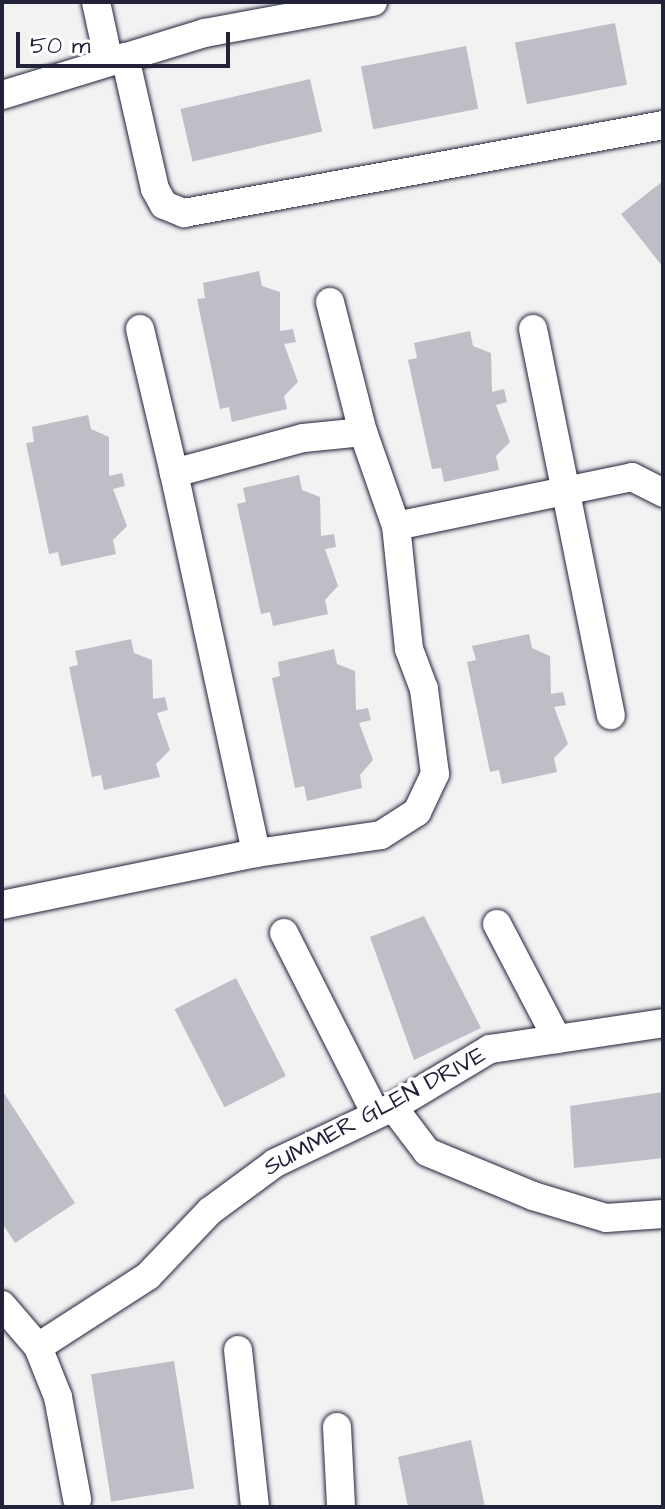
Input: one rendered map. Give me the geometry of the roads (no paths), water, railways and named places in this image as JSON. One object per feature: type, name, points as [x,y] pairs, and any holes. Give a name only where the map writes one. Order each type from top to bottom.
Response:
[{"type":"street","points":[[96,2],[117,60],[155,189],[164,205],[184,213],[663,125]]},
{"type":"street","points":[[2,95],[266,12],[373,2]]},
{"type":"street","points":[[2,905],[256,853],[381,835],[417,812],[435,774],[424,689],[409,649],[396,526],[363,432],[330,302]]},
{"type":"street","points":[[140,329],[256,853]]},
{"type":"street","points":[[533,329],[568,490],[611,715]]},
{"type":"street","points":[[174,473],[303,438],[363,432]]},
{"type":"street","points":[[396,526],[632,477],[663,493]]},
{"type":"street","points":[[497,924],[557,1039]]},
{"type":"street","points":[[284,933],[385,1111],[427,1152],[533,1196],[606,1218],[663,1214]]},
{"type":"street","name":"SUMMER GLEN DRIVE","points":[[38,1347],[148,1276],[210,1211],[275,1163],[385,1111],[490,1049],[663,1023]]},
{"type":"street","points":[[2,1305],[38,1347],[58,1397],[79,1504]]},
{"type":"street","points":[[238,1350],[255,1507]]},
{"type":"street","points":[[337,1427],[341,1507]]}]
